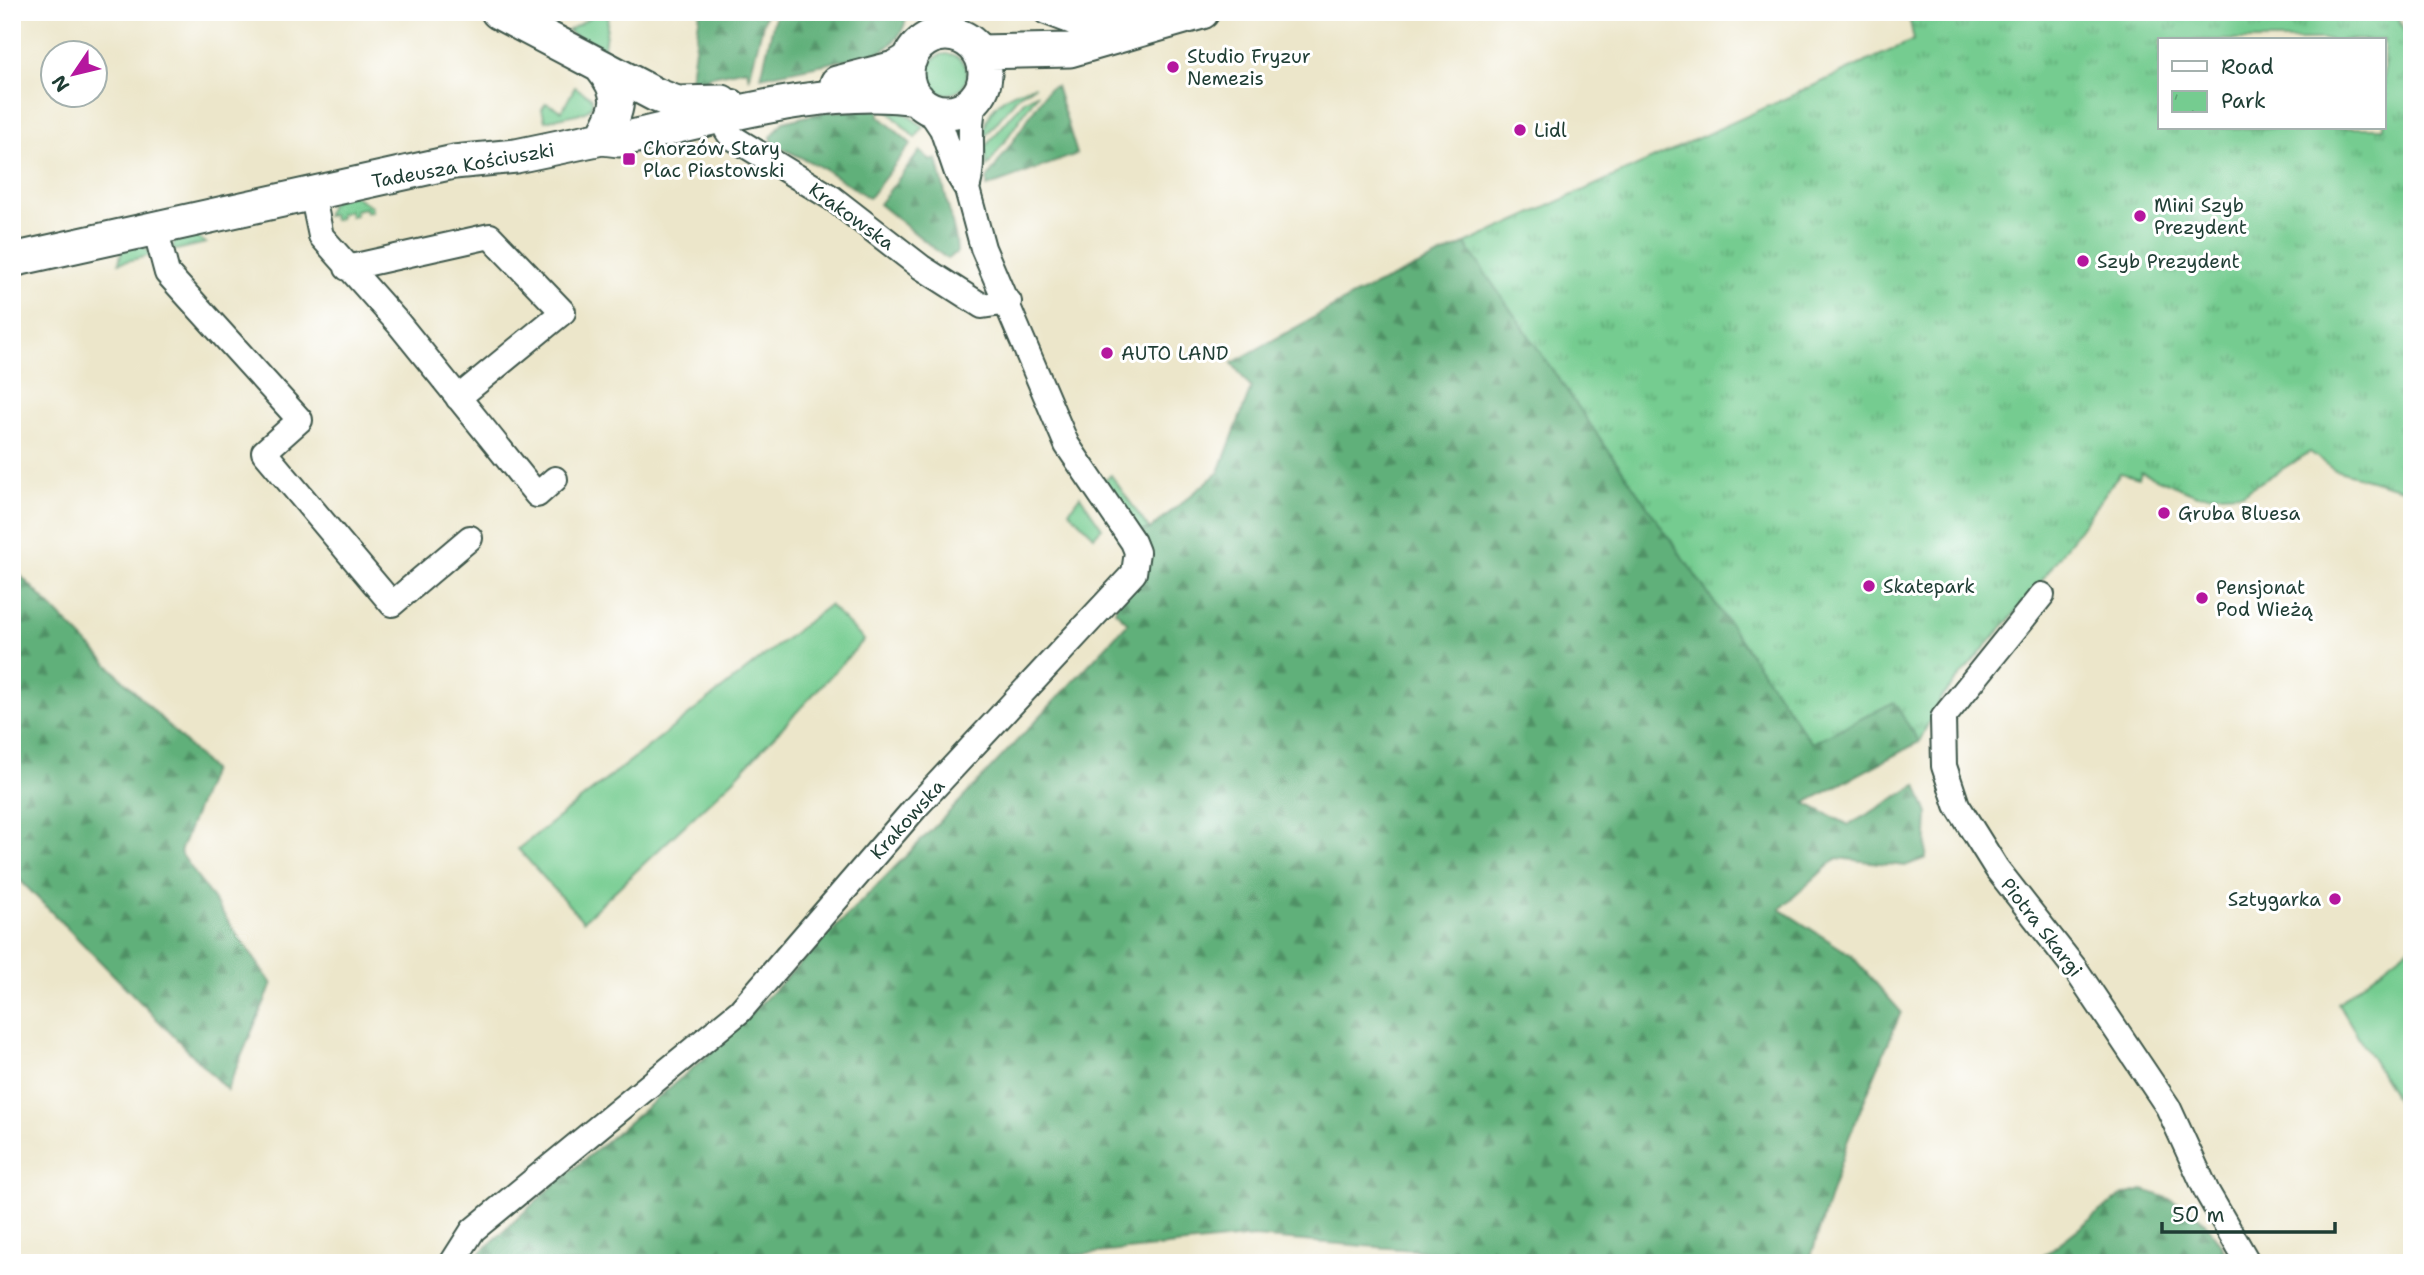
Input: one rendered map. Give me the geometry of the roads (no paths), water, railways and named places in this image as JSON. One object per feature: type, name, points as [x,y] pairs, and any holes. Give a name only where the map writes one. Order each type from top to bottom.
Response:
[{"type":"street","points":[[498,12],[601,68],[677,103],[729,107]]},
{"type":"street","points":[[1046,12],[1115,38]]},
{"type":"street","points":[[1070,50],[963,33],[919,38],[907,75],[922,103],[938,111],[957,111],[978,95],[1049,64],[1070,50],[1202,12]]},
{"type":"street","points":[[963,33],[986,77],[978,95]]},
{"type":"street","name":"Tadeusza Kościuszki","points":[[12,260],[454,162],[516,156],[602,138],[619,140],[729,107],[895,68],[919,38]]},
{"type":"street","points":[[601,68],[618,97],[615,115],[602,138]]},
{"type":"street","name":"Krakowska","points":[[967,188],[973,171],[970,119],[978,95]]},
{"type":"street","name":"Tadeusza Kościuszki","points":[[729,107],[838,98],[922,103]]},
{"type":"street","name":"Krakowska","points":[[452,1263],[473,1230],[740,1011],[916,807],[1134,573],[1137,552],[1133,542],[1067,445],[1009,302],[980,239],[967,188],[957,173],[942,129],[922,103]]},
{"type":"street","name":"Krakowska","points":[[729,107],[729,135],[832,198],[920,267],[982,306],[1009,302]]},
{"type":"street","points":[[312,193],[321,236],[399,324],[537,495],[555,479]]},
{"type":"street","points":[[155,228],[167,272],[300,420],[264,452],[391,604],[470,538]]},
{"type":"street","points":[[347,268],[490,236],[563,312],[458,398]]},
{"type":"street","name":"Piotra Skargi","points":[[2042,595],[1943,718],[1944,766],[1957,805],[1997,869],[2076,970],[2168,1107],[2207,1192],[2248,1263]]},
{"type":"place","name":"Studio Fryzur Nemezis","points":[[1173,67]]},
{"type":"place","name":"Lidl","points":[[1520,130]]},
{"type":"place","name":"Chorzów Stary Plac Piastowski","points":[[629,159]]},
{"type":"place","name":"Mini Szyb Prezydent","points":[[2140,216]]},
{"type":"place","name":"Szyb Prezydent","points":[[2083,261]]},
{"type":"place","name":"AUTO LAND","points":[[1107,353]]},
{"type":"place","name":"Gruba Bluesa","points":[[2164,513]]},
{"type":"place","name":"Skatepark","points":[[1869,586]]},
{"type":"place","name":"Pensjonat Pod Wieżą","points":[[2202,598]]},
{"type":"place","name":"Sztygarka","points":[[2335,899]]}]
